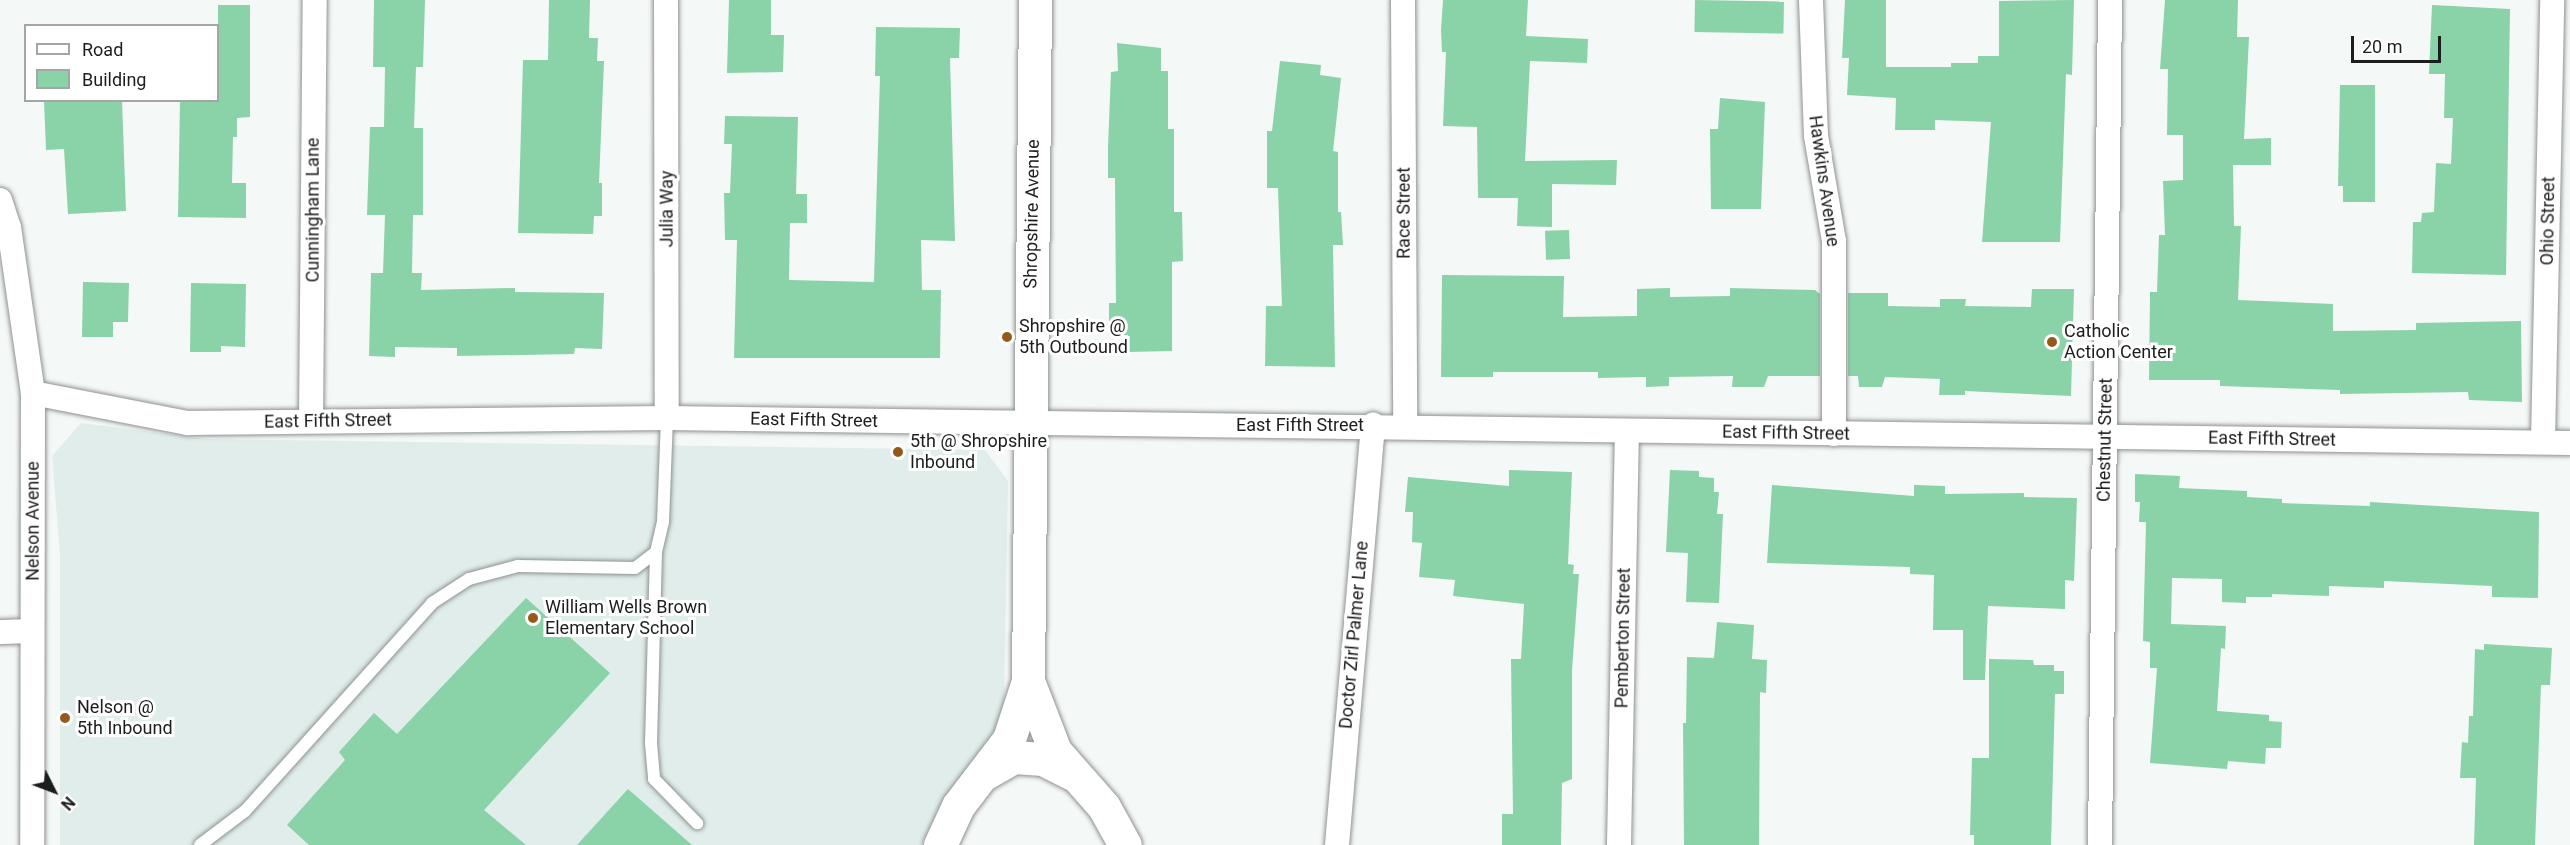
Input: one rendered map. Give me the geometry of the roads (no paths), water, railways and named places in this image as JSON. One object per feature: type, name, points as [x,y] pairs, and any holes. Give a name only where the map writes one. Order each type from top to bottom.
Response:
[{"type":"street","name":"Cunningham Lane","points":[[311,421],[315,0]]},
{"type":"street","name":"Julia Way","points":[[666,0],[668,418]]},
{"type":"street","name":"Shropshire Avenue","points":[[940,845],[958,806],[1010,739],[1028,681],[1035,0]]},
{"type":"street","name":"Race Street","points":[[1403,0],[1405,426]]},
{"type":"street","name":"Hawkins Avenue","points":[[1811,0],[1816,136],[1834,241],[1834,434]]},
{"type":"street","name":"Chestnut Street","points":[[2100,845],[2110,0]]},
{"type":"street","name":"Ohio Street","points":[[2544,442],[2552,0]]},
{"type":"street","name":"Nelson Avenue","points":[[0,200],[9,227],[33,393],[32,845]]},
{"type":"street","name":"East Fifth Street","points":[[33,393],[187,423],[668,418],[1372,425],[1627,431],[2570,443]]},
{"type":"street","name":"Doctor Zirl Palmer Lane","points":[[1337,845],[1372,425]]},
{"type":"street","name":"Pemberton Street","points":[[1619,845],[1627,431]]},
{"type":"street","points":[[0,632],[32,631]]},
{"type":"street","name":"Shropshire Avenue","points":[[1028,681],[1055,751],[1104,807],[1125,845]]},
{"type":"street","name":"Shropshire Avenue","points":[[982,776],[1014,757],[1043,759],[1078,777]]},
{"type":"lane","points":[[668,418],[663,522],[656,552],[651,743],[654,779],[697,823]]},
{"type":"lane","points":[[200,845],[245,812],[432,603],[460,585],[518,566],[635,568],[656,552]]},
{"type":"place","name":"Shropshire @ 5th Outbound","points":[[1007,337]]},
{"type":"place","name":"Catholic Action Center","points":[[2052,342]]},
{"type":"place","name":"5th @ Shropshire Inbound","points":[[898,452]]},
{"type":"place","name":"William Wells Brown Elementary School","points":[[533,618]]},
{"type":"place","name":"Nelson @ 5th Inbound","points":[[65,718]]}]
